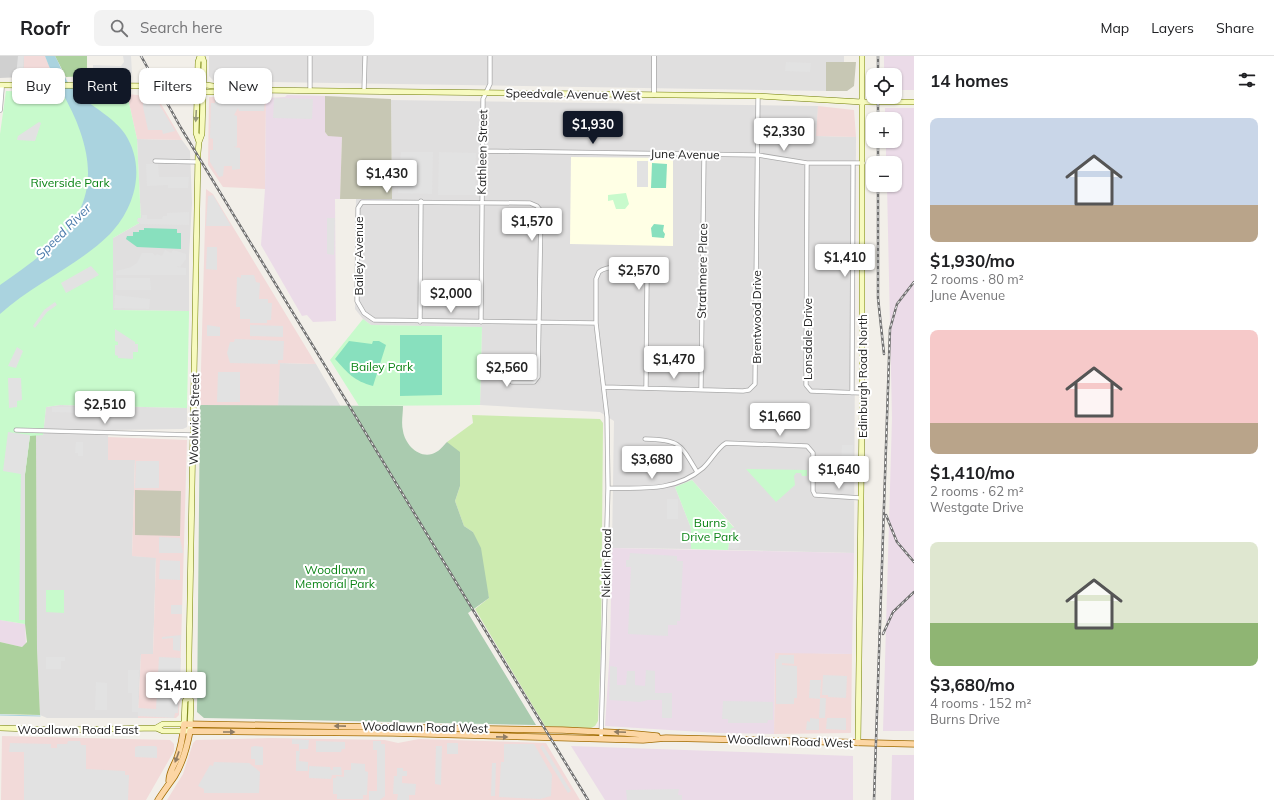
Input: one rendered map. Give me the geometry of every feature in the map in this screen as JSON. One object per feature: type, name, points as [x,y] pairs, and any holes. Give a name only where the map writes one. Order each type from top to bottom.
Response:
[{"type":"main road","name":"Woolwich Street","points":[[201,56],[201,68]]},
{"type":"main road","name":"Edinburgh Road North","points":[[858,743],[862,393],[862,56]]},
{"type":"main road","points":[[1,85],[139,86]]},
{"type":"main road","name":"Speedvale Avenue West","points":[[272,90],[758,96],[862,102],[914,102]]},
{"type":"main road","name":"Woolwich Street","points":[[158,800],[169,781],[174,777],[183,759],[191,724],[191,701],[189,696],[193,435],[198,142],[202,134],[201,104]]},
{"type":"main road","name":"Woolwich Street","points":[[169,781],[169,774],[177,757],[183,731],[185,701],[189,696]]},
{"type":"main road","name":"Woodlawn Road East","points":[[156,728],[163,724],[184,724]]},
{"type":"main road","name":"Woodlawn Road West","points":[[184,724],[601,732],[666,738],[914,744]]},
{"type":"main road","name":"Woodlawn Road East","points":[[0,728],[60,730],[156,728],[163,731],[190,731]]},
{"type":"main road","name":"Woodlawn Road West","points":[[190,731],[316,732],[643,740],[666,738]]},
{"type":"street","points":[[310,56],[310,90]]},
{"type":"street","points":[[364,91],[365,56]]},
{"type":"street","name":"Kathleen Street","points":[[481,322],[483,99],[490,84],[490,56]]},
{"type":"street","points":[[654,56],[654,95]]},
{"type":"street","points":[[0,110],[1,85]]},
{"type":"street","name":"Brentwood Drive","points":[[604,387],[749,390],[755,384],[758,96]]},
{"type":"street","name":"June Avenue","points":[[483,151],[758,155],[807,163],[863,164]]},
{"type":"street","name":"Strathmere Place","points":[[701,388],[704,154]]},
{"type":"street","points":[[155,160],[198,162]]},
{"type":"street","name":"Lonsdale Drive","points":[[807,163],[806,385],[811,391],[862,393]]},
{"type":"street","points":[[852,393],[853,164]]},
{"type":"street","name":"Bailey Avenue","points":[[421,202],[362,202],[359,204],[357,301],[361,309],[370,319],[420,322],[596,323]]},
{"type":"street","points":[[420,322],[421,202],[530,203],[537,206],[540,212],[538,377],[534,382],[512,382],[510,380],[510,374],[513,372],[538,370]]},
{"type":"street","name":"Nicklin Road","points":[[601,738],[608,488],[604,387],[596,323],[596,279],[598,272],[604,268],[627,267],[642,269],[647,278],[646,387]]},
{"type":"street","points":[[16,430],[193,435]]},
{"type":"street","points":[[645,439],[667,440],[679,445],[697,472]]},
{"type":"street","points":[[608,488],[663,487],[684,480],[697,472],[726,443],[807,446],[813,453],[813,491],[815,495],[861,498]]},
{"type":"shaded area","points":[[0,56],[24,56],[23,68],[12,68],[12,77],[0,78]]},
{"type":"shaded area","points":[[18,56],[24,56],[23,68],[17,68]]},
{"type":"shaded area","points":[[24,56],[45,56],[50,68],[23,68]]},
{"type":"shaded area","points":[[123,56],[131,56],[132,73],[131,68],[93,68],[93,65],[121,66],[124,62]]},
{"type":"shaded area","points":[[209,56],[844,56],[844,62],[826,62],[826,91],[272,82],[272,68],[214,68],[214,81],[209,76]]},
{"type":"shaded area","points":[[884,56],[914,56],[914,90],[902,90],[902,68],[884,68]]},
{"type":"shaded area","points":[[786,62],[811,63],[810,72],[785,71]]},
{"type":"shaded area","points":[[826,62],[856,62],[854,86],[847,91],[826,91]]},
{"type":"shaded area","points":[[131,94],[139,95],[139,104],[161,104],[182,140],[137,139],[129,104],[131,104]]},
{"type":"shaded area","points":[[287,95],[325,96],[325,132],[328,136],[342,136],[340,199],[335,199],[336,321],[313,322],[307,315],[302,316],[261,245],[265,189],[266,104],[272,104],[272,98],[285,97]]},
{"type":"shaded area","points":[[325,96],[391,99],[392,199],[340,199],[342,137],[328,136],[325,132]]},
{"type":"shaded area","points":[[209,97],[214,97],[214,104],[266,104],[265,189],[223,187],[208,165]]},
{"type":"shaded area","points":[[274,98],[313,99],[312,119],[273,118]]},
{"type":"shaded area","points":[[391,100],[818,106],[817,136],[856,137],[854,553],[728,550],[731,528],[734,527],[692,480],[675,487],[691,528],[691,549],[612,548],[614,421],[600,412],[480,405],[482,327],[371,325],[363,319],[355,309],[356,198],[392,199]]},
{"type":"shaded area","points":[[211,103],[265,104],[264,111],[239,111],[238,108],[234,115],[237,116],[237,146],[234,147],[240,148],[240,169],[232,170],[232,166],[224,166],[223,176],[219,177],[210,162],[210,150],[213,150],[213,139],[210,138]]},
{"type":"shaded area","points":[[143,104],[159,104],[175,131],[163,134],[162,130],[148,130]]},
{"type":"shaded area","points":[[818,106],[854,110],[856,137],[816,136]]},
{"type":"shaded area","points":[[885,108],[914,108],[914,731],[883,731],[892,418],[887,192],[902,192],[902,156],[886,156],[886,148],[902,148],[902,112],[885,112]]},
{"type":"shaded area","points":[[39,122],[41,123],[35,141],[17,140],[18,136]]},
{"type":"shaded area","points":[[137,139],[182,140],[190,151],[192,203],[189,256],[189,311],[113,310],[113,238],[141,222]]},
{"type":"shaded area","points":[[401,152],[433,152],[432,194],[398,193]]},
{"type":"shaded area","points":[[439,152],[476,153],[475,195],[438,195]]},
{"type":"shaded area","points":[[571,157],[673,158],[673,246],[570,244]]},
{"type":"shaded area","points":[[637,161],[648,161],[648,187],[637,187]]},
{"type":"shaded area","points":[[146,164],[158,164],[159,177],[189,177],[188,188],[168,188],[168,185],[147,186]]},
{"type":"shaded area","points":[[206,189],[213,194],[316,364],[280,363],[278,407],[200,405]]},
{"type":"shaded area","points":[[213,195],[231,226],[206,226],[208,196]]},
{"type":"shaded area","points":[[189,212],[189,225],[141,224],[137,221],[138,218],[142,218],[142,215],[147,215],[147,219],[162,219],[163,216],[167,216],[167,213]]},
{"type":"shaded area","points":[[327,218],[335,218],[334,255],[327,254]]},
{"type":"shaded area","points":[[207,247],[217,247],[217,270],[206,269]]},
{"type":"shaded area","points":[[165,250],[171,253],[173,250],[186,254],[186,259],[180,267],[177,267],[186,268],[186,275],[116,275],[116,271],[131,267],[137,263],[142,253],[153,253],[155,256],[157,254],[162,256]]},
{"type":"shaded area","points":[[91,266],[99,275],[66,293],[61,283]]},
{"type":"shaded area","points":[[241,275],[254,275],[256,282],[260,283],[259,299],[268,299],[268,303],[272,303],[271,320],[267,320],[267,323],[250,323],[250,319],[240,319],[240,307],[236,307],[237,277],[241,278]]},
{"type":"shaded area","points":[[116,278],[150,278],[151,290],[116,290]]},
{"type":"shaded area","points":[[115,295],[150,299],[149,309],[114,308]]},
{"type":"shaded area","points":[[55,302],[57,305],[47,312],[35,328],[33,326],[44,310]]},
{"type":"shaded area","points":[[207,325],[220,327],[220,336],[207,336]]},
{"type":"shaded area","points":[[250,325],[283,326],[283,337],[250,336]]},
{"type":"shaded area","points":[[115,329],[135,342],[135,344],[138,344],[138,352],[133,352],[133,359],[118,358],[118,356],[115,355],[115,345],[118,345],[118,342],[115,341]]},
{"type":"shaded area","points":[[235,339],[284,341],[283,360],[278,360],[278,364],[230,363],[227,353],[230,342],[234,342]]},
{"type":"shaded area","points":[[17,347],[23,351],[16,368],[8,366]]},
{"type":"shaded area","points":[[279,363],[316,364],[341,407],[278,407]]},
{"type":"shaded area","points":[[218,372],[240,372],[240,402],[217,402]]},
{"type":"shaded area","points":[[8,378],[21,378],[22,400],[17,401],[17,407],[9,408]]},
{"type":"shaded area","points":[[60,405],[187,408],[187,427],[183,429],[109,430],[108,437],[135,460],[132,556],[156,557],[153,654],[141,654],[138,718],[47,718],[40,715],[37,649],[36,435],[43,435],[46,407]]},
{"type":"shaded area","points":[[52,407],[90,407],[89,413],[52,412]]},
{"type":"shaded area","points":[[8,432],[30,435],[25,474],[25,620],[19,620],[21,474],[3,471]]},
{"type":"shaded area","points":[[108,437],[187,440],[179,715],[176,718],[138,718],[141,654],[153,654],[156,558],[132,556],[135,460],[108,460]]},
{"type":"shaded area","points":[[76,442],[83,442],[83,456],[78,456],[78,453],[75,453]]},
{"type":"shaded area","points":[[842,445],[853,445],[852,479],[841,479]]},
{"type":"shaded area","points":[[136,461],[159,461],[159,488],[135,488]]},
{"type":"shaded area","points":[[135,490],[181,491],[180,536],[135,535]]},
{"type":"shaded area","points":[[667,499],[678,499],[678,519],[667,519]]},
{"type":"shaded area","points":[[731,529],[736,529],[735,534],[741,535],[739,547],[735,549],[729,548]]},
{"type":"shaded area","points":[[159,537],[180,538],[183,553],[159,553]]},
{"type":"shaded area","points":[[612,548],[854,553],[852,654],[775,653],[774,734],[718,733],[605,726],[610,648]]},
{"type":"shaded area","points":[[630,553],[677,556],[677,561],[683,561],[680,621],[677,621],[677,625],[668,625],[668,636],[628,634],[631,567],[626,567],[626,560],[629,560]]},
{"type":"shaded area","points":[[160,560],[180,561],[180,580],[159,579]]},
{"type":"shaded area","points":[[171,605],[182,605],[182,614],[171,614]]},
{"type":"shaded area","points":[[0,620],[25,624],[26,645],[22,647],[0,642]]},
{"type":"shaded area","points":[[181,635],[180,651],[173,650],[173,638],[162,639],[162,637]]},
{"type":"shaded area","points":[[775,652],[852,654],[851,733],[774,734]]},
{"type":"shaded area","points":[[779,655],[794,655],[794,664],[782,663],[782,665],[797,666],[797,698],[794,698],[794,704],[776,704],[776,659],[778,659]]},
{"type":"shaded area","points":[[46,657],[65,657],[65,661],[61,661],[61,669],[46,669]]},
{"type":"shaded area","points":[[159,657],[181,658],[178,713],[175,713],[174,718],[138,716],[138,712],[132,712],[132,693],[128,693],[128,670],[139,670],[138,708],[156,709]]},
{"type":"shaded area","points":[[610,666],[617,667],[617,685],[626,685],[627,671],[635,671],[635,685],[645,686],[646,670],[655,671],[655,693],[672,693],[672,718],[662,718],[662,700],[648,700],[640,702],[609,700]]},
{"type":"shaded area","points":[[823,675],[847,676],[846,698],[828,697],[828,695],[822,695]]},
{"type":"shaded area","points":[[810,680],[821,680],[820,698],[826,698],[825,718],[819,718],[820,699],[809,698]]},
{"type":"shaded area","points":[[96,682],[107,683],[107,710],[95,710]]},
{"type":"shaded area","points":[[723,701],[773,702],[773,720],[768,720],[767,723],[728,723],[728,719],[722,719]]},
{"type":"shaded area","points":[[810,718],[819,719],[819,730],[806,730],[807,721],[810,722]]},
{"type":"shaded area","points":[[827,718],[846,718],[846,730],[826,729]]},
{"type":"shaded area","points":[[2,736],[170,740],[174,744],[174,751],[146,800],[1,800]]},
{"type":"shaded area","points":[[271,738],[385,740],[398,743],[419,739],[546,743],[580,800],[167,800],[183,774],[193,743],[196,740]]},
{"type":"shaded area","points":[[292,739],[309,740],[308,749],[300,749],[299,761],[308,762],[308,771],[296,771],[296,751],[299,751],[299,744],[292,744]]},
{"type":"shaded area","points":[[68,741],[80,741],[81,745],[86,745],[86,769],[125,771],[125,775],[129,775],[128,800],[24,800],[24,752],[9,752],[10,743],[51,744],[51,748],[57,748],[57,744],[67,744]]},
{"type":"shaded area","points":[[316,741],[345,742],[345,749],[342,749],[341,752],[316,752]]},
{"type":"shaded area","points":[[373,741],[381,741],[381,744],[385,744],[385,796],[380,800],[369,800],[369,791],[377,791],[377,750],[373,750]]},
{"type":"shaded area","points":[[447,743],[458,743],[458,754],[447,754]]},
{"type":"shaded area","points":[[504,744],[534,744],[552,775],[551,796],[540,799],[499,797],[501,762],[504,762]]},
{"type":"shaded area","points":[[543,745],[571,791],[568,793],[540,747]]},
{"type":"shaded area","points":[[436,746],[442,746],[441,785],[435,784]]},
{"type":"shaded area","points":[[571,746],[853,756],[853,800],[605,800]]},
{"type":"shaded area","points":[[135,747],[157,747],[157,758],[135,757]]},
{"type":"shaded area","points":[[251,747],[263,747],[263,765],[255,765],[255,759],[251,759]]},
{"type":"shaded area","points":[[892,755],[914,755],[914,800],[891,800]]},
{"type":"shaded area","points":[[214,762],[249,763],[260,772],[259,793],[204,793],[204,789],[198,786],[210,765],[213,766]]},
{"type":"shaded area","points":[[351,763],[365,764],[365,771],[368,772],[367,795],[363,795],[363,799],[337,799],[337,794],[333,794],[333,778],[336,778],[336,776],[344,777],[344,770],[351,770]]},
{"type":"shaded area","points":[[492,763],[496,763],[495,796],[491,796]]},
{"type":"shaded area","points":[[309,766],[330,767],[331,770],[333,770],[333,767],[341,767],[342,775],[332,775],[331,779],[309,778]]},
{"type":"shaded area","points":[[397,768],[403,768],[403,771],[407,771],[407,776],[402,776],[402,783],[416,784],[415,795],[409,795],[409,800],[397,800],[398,794],[393,794],[394,776],[397,776]]},
{"type":"shaded area","points":[[679,789],[678,795],[682,795],[682,800],[627,800],[626,790]]},
{"type":"green space","points":[[55,56],[87,56],[87,68],[73,68],[73,77],[66,77],[65,68],[61,68]]},
{"type":"green space","name":"Riverside Park","points":[[6,91],[12,91],[12,104],[65,104],[65,92],[73,93],[73,104],[129,104],[137,139],[141,222],[113,238],[113,310],[189,311],[187,408],[60,405],[46,407],[43,435],[30,436],[25,474],[25,624],[0,620],[0,134]]},
{"type":"green space","points":[[652,163],[667,164],[666,188],[651,188]]},
{"type":"green space","points":[[626,193],[629,204],[625,209],[616,209],[613,200],[608,201],[608,195]]},
{"type":"green space","points":[[654,224],[664,225],[664,238],[652,237],[651,228]]},
{"type":"green space","points":[[144,228],[177,229],[177,233],[181,233],[181,249],[137,247],[126,239],[127,236],[133,236],[133,232],[139,232],[139,230],[144,230]]},
{"type":"green space","name":"Bailey Park","points":[[363,319],[371,325],[482,327],[480,405],[359,406],[330,360]]},
{"type":"green space","points":[[400,335],[442,335],[442,395],[400,396]]},
{"type":"green space","points":[[349,341],[372,344],[373,341],[379,341],[386,345],[373,386],[356,379],[335,359]]},
{"type":"green space","name":"Woodlawn Memorial Park","points":[[200,405],[403,406],[402,422],[404,436],[406,441],[413,449],[422,454],[432,454],[439,450],[447,442],[460,452],[460,486],[455,501],[464,526],[473,532],[481,548],[489,598],[468,613],[536,725],[204,718],[197,712]]},
{"type":"green space","points":[[472,415],[600,419],[603,423],[601,647],[598,721],[595,726],[591,728],[545,726],[475,609],[489,598],[473,532],[464,526],[455,501],[460,486],[447,442],[473,423]]},
{"type":"green space","points":[[30,435],[36,435],[37,649],[40,715],[0,714],[0,642],[22,647],[27,642],[25,624],[25,474]]},
{"type":"green space","points":[[746,469],[807,470],[807,476],[802,476],[801,473],[796,473],[794,476],[795,485],[776,502]]},
{"type":"green space","name":"Burns Drive Park","points":[[692,480],[734,528],[731,528],[728,550],[691,549],[691,528],[675,487]]},
{"type":"green space","points":[[46,590],[64,590],[64,613],[46,612]]},
{"type":"water","points":[[45,56],[55,56],[61,68],[50,68]]},
{"type":"water","points":[[65,78],[73,89],[73,104],[91,104],[112,120],[125,134],[135,159],[136,173],[132,199],[119,223],[98,245],[27,293],[0,314],[0,285],[41,255],[58,239],[72,223],[82,204],[87,183],[87,159],[80,131],[65,98]]},
{"type":"waterway","points":[[0,715],[40,716]]},
{"type":"railway","points":[[141,56],[181,128],[588,800]]},
{"type":"railway","points":[[878,56],[878,68]]},
{"type":"railway","points":[[878,104],[878,112]]},
{"type":"railway","points":[[878,148],[878,156]]},
{"type":"railway","points":[[878,192],[878,298],[884,354]]},
{"type":"railway","points":[[874,800],[890,329],[897,304],[914,282]]},
{"type":"railway","points":[[886,515],[897,542],[914,562]]},
{"type":"railway","points":[[883,634],[893,612],[914,592]]},
{"type":"water label","name":"Speed River","points":[[63,231]]}]
